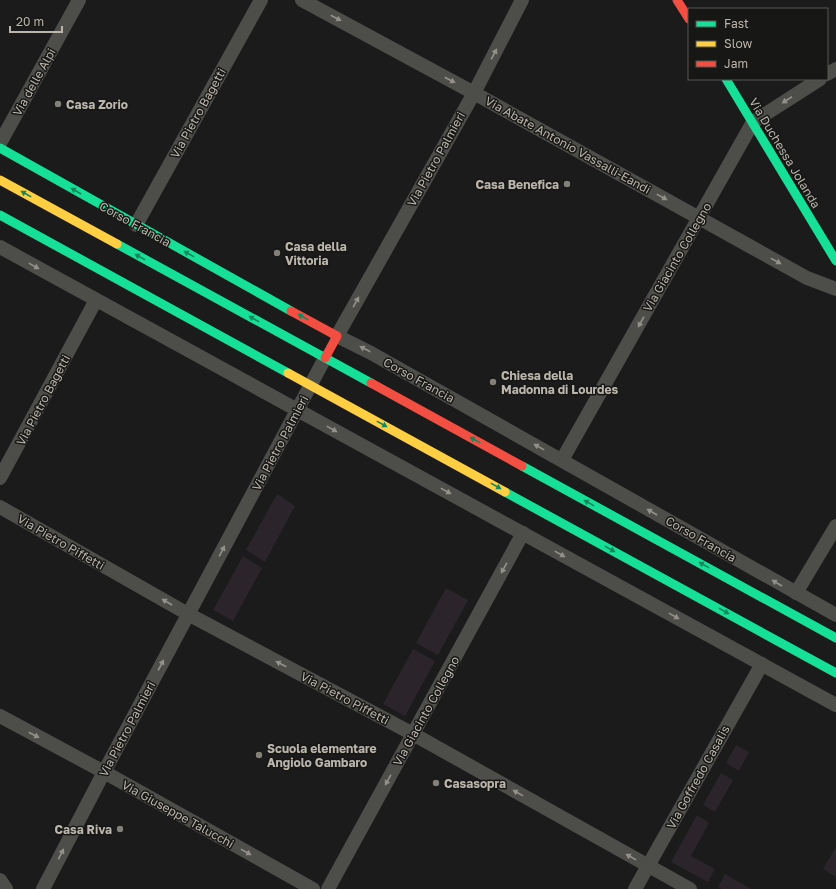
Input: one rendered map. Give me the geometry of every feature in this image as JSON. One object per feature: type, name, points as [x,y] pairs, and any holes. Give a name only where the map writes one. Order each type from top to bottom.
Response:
[{"type":"main road","points":[[677,0],[688,17]]},
{"type":"main road","name":"Via Duchessa Jolanda","points":[[727,80],[836,261]]},
{"type":"main road","name":"Corso Francia","points":[[0,148],[337,336]]},
{"type":"main road","name":"Corso Francia","points":[[0,180],[836,638]]},
{"type":"main road","points":[[0,215],[836,673]]},
{"type":"main road","name":"Via Pietro Palmieri","points":[[325,358],[337,336]]},
{"type":"street","name":"Via delle Alpi","points":[[0,143],[79,0]]},
{"type":"street","name":"Via Pietro Bagetti","points":[[136,225],[261,0]]},
{"type":"street","name":"Via Abate Antonio Vassalli-Eandi","points":[[302,0],[474,93],[807,278],[836,289]]},
{"type":"street","name":"Via Pietro Palmieri","points":[[337,336],[474,93],[522,0]]},
{"type":"street","name":"Via Giacinto Collegno","points":[[562,460],[753,122],[818,80]]},
{"type":"street","points":[[0,247],[836,705]]},
{"type":"street","name":"Via Pietro Bagetti","points":[[0,478],[96,300]]},
{"type":"street","name":"Corso Francia","points":[[337,336],[372,353],[836,615]]},
{"type":"street","name":"Via Pietro Palmieri","points":[[43,889],[325,358]]},
{"type":"street","name":"Via Pietro Piffetti","points":[[0,507],[188,614],[413,734],[690,889]]},
{"type":"street","points":[[796,593],[836,526]]},
{"type":"street","name":"Via Giacinto Collegno","points":[[328,889],[522,533]]},
{"type":"street","name":"Via Goffredo Casalis","points":[[635,889],[762,664]]},
{"type":"street","name":"Via Giuseppe Talucchi","points":[[0,716],[104,772],[313,889]]},
{"type":"street","points":[[0,880],[6,889]]},
{"type":"shaded area","points":[[277,494],[295,506],[265,562],[246,550]]},
{"type":"shaded area","points":[[243,556],[262,568],[233,621],[213,610]]},
{"type":"shaded area","points":[[446,588],[468,600],[438,655],[416,643]]},
{"type":"shaded area","points":[[413,649],[435,661],[405,716],[383,704]]},
{"type":"shaded area","points":[[736,745],[749,752],[739,771],[726,763]]},
{"type":"shaded area","points":[[721,773],[733,780],[715,812],[703,805]]},
{"type":"shaded area","points":[[697,815],[709,823],[691,856],[715,869],[708,882],[671,862]]},
{"type":"shaded area","points":[[836,847],[836,877],[823,869]]},
{"type":"shaded area","points":[[725,874],[751,889],[722,889],[718,887]]},
{"type":"traffic: fast","points":[[727,80],[836,261]]},
{"type":"traffic: fast","points":[[0,148],[291,311]]},
{"type":"traffic: fast","points":[[0,215],[288,373]]},
{"type":"traffic: fast","points":[[117,244],[371,383]]},
{"type":"traffic: fast","points":[[522,466],[836,638]]},
{"type":"traffic: fast","points":[[505,492],[836,673]]},
{"type":"traffic: slow","points":[[0,180],[117,244]]},
{"type":"traffic: slow","points":[[288,373],[505,492]]},
{"type":"traffic: jam","points":[[677,0],[688,17]]},
{"type":"traffic: jam","points":[[291,311],[337,336],[325,358]]},
{"type":"traffic: jam","points":[[371,383],[522,466]]},
{"type":"place","name":"Casa Zorio","points":[[58,104]]},
{"type":"place","name":"Casa Benefica","points":[[567,184]]},
{"type":"place","name":"Casa della Vittoria","points":[[277,253]]},
{"type":"place","name":"Chiesa della Madonna di Lourdes","points":[[493,382]]},
{"type":"place","name":"Scuola elementare Angiolo Gambaro","points":[[259,755]]},
{"type":"place","name":"Casasopra","points":[[436,783]]},
{"type":"place","name":"Casa Riva","points":[[120,829]]}]
